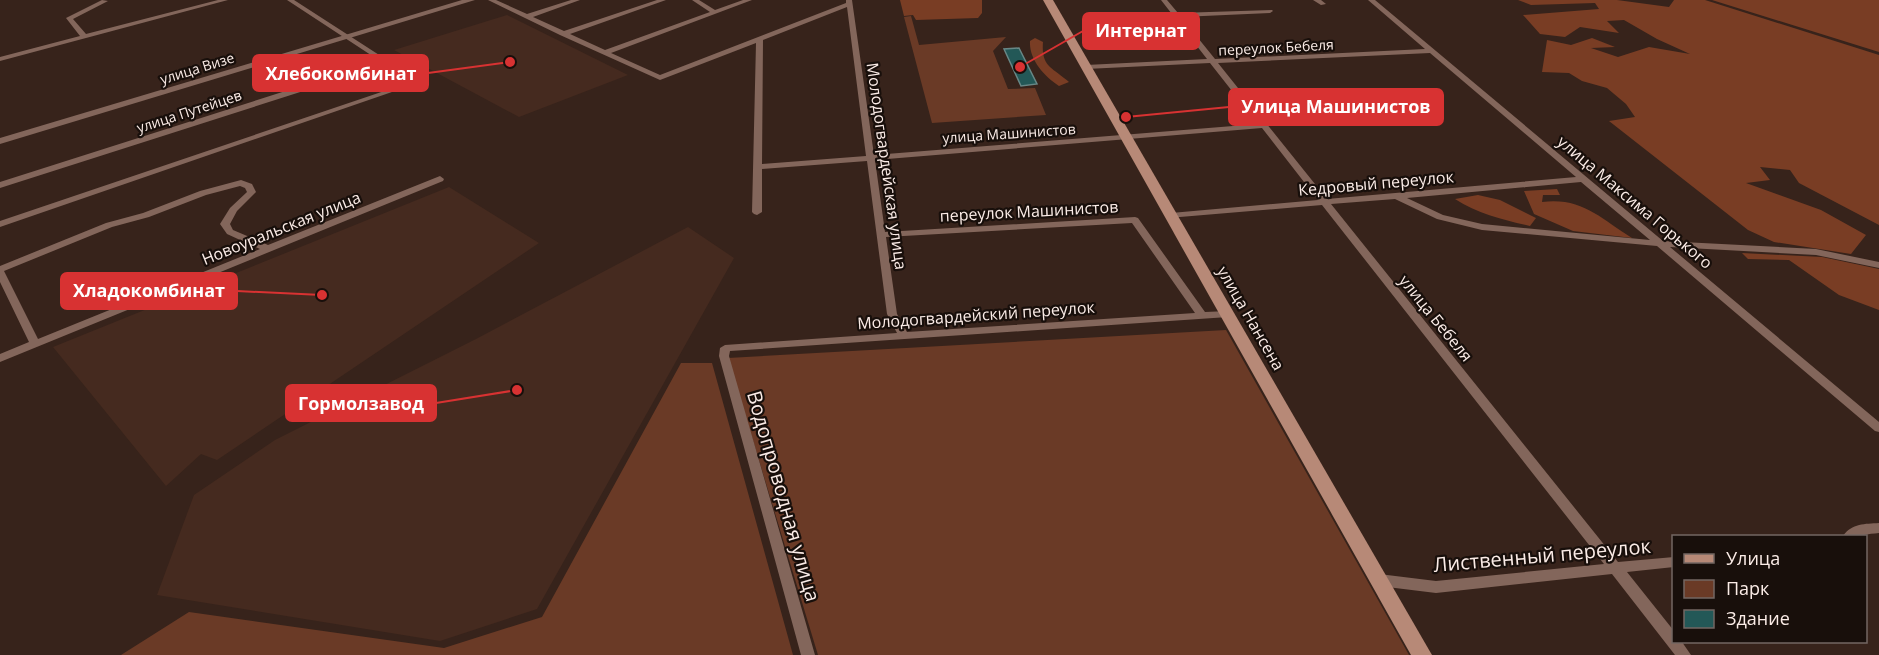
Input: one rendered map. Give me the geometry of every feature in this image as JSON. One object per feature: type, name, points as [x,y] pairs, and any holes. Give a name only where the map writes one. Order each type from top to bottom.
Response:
[{"type":"main road","name":"улица Нансена","points":[[1048,0],[1422,655]]},
{"type":"street","points":[[0,59],[225,0]]},
{"type":"street","points":[[0,224],[417,82],[290,0]]},
{"type":"street","name":"улица Визе","points":[[0,141],[471,0]]},
{"type":"street","points":[[491,0],[660,78],[760,40],[849,2]]},
{"type":"street","points":[[526,17],[577,0]]},
{"type":"street","points":[[562,34],[663,0]]},
{"type":"street","points":[[695,0],[714,12]]},
{"type":"street","points":[[603,53],[749,0]]},
{"type":"street","name":"улица Бебеля","points":[[1164,0],[1322,203],[1672,640]]},
{"type":"street","points":[[1316,0],[1323,4]]},
{"type":"street","name":"улица Максима Горького","points":[[1371,0],[1879,428]]},
{"type":"street","points":[[69,18],[105,1]]},
{"type":"street","name":"Молодогвардейская улица","points":[[849,2],[868,157],[892,314],[903,335]]},
{"type":"street","points":[[65,8],[69,18],[85,37]]},
{"type":"street","points":[[1176,15],[1270,11]]},
{"type":"street","points":[[757,212],[760,40]]},
{"type":"street","name":"переулок Бебеля","points":[[1086,67],[1214,63],[1431,51]]},
{"type":"street","name":"улица Путейцев","points":[[0,185],[386,62]]},
{"type":"street","name":"улица Машинистов","points":[[758,167],[1262,126]]},
{"type":"street","name":"Новоуральская улица","points":[[0,358],[440,179]]},
{"type":"street","name":"Кедровый переулок","points":[[1171,216],[1584,179]]},
{"type":"street","points":[[35,344],[0,270],[109,225],[146,215],[203,193],[241,183],[249,186],[252,192],[233,210],[225,224],[230,232],[268,249]]},
{"type":"street","points":[[1397,196],[1440,217],[1482,226],[1662,244],[1816,252],[1879,266]]},
{"type":"street","name":"переулок Машинистов","points":[[880,234],[1135,220],[1202,315]]},
{"type":"street","name":"Молодогвардейский переулок","points":[[725,348],[1228,314]]},
{"type":"street","name":"Водопроводная улица","points":[[725,348],[724,356],[808,655]]},
{"type":"street","points":[[1852,535],[1860,529],[1879,528]]},
{"type":"street","name":"Лиственный переулок","points":[[1379,580],[1436,587],[1672,562]]},
{"type":"street","name":"улица Бебеля","points":[[1674,643],[1684,655]]},
{"type":"shaded area","points":[[900,0],[982,0],[982,13],[978,18],[916,20],[913,15],[904,16]]},
{"type":"shaded area","points":[[1518,0],[1617,0],[1669,7],[1674,0],[1705,0],[1879,55],[1879,225],[1799,183],[1790,170],[1760,167],[1770,180],[1746,183],[1821,210],[1866,235],[1851,254],[1774,242],[1748,230],[1609,121],[1635,117],[1626,104],[1607,88],[1582,81],[1569,73],[1542,72],[1547,40],[1571,45],[1592,38],[1615,47],[1591,48],[1618,57],[1649,47],[1690,54],[1624,20],[1607,21],[1619,33],[1580,27],[1565,37],[1540,34],[1523,15],[1599,9],[1595,3],[1531,5]]},
{"type":"shaded area","points":[[1712,0],[1879,0],[1879,52]]},
{"type":"shaded area","points":[[507,15],[628,75],[519,117],[394,50]]},
{"type":"shaded area","points":[[1035,38],[1043,42],[1044,57],[1049,66],[1069,82],[1059,86],[1038,67],[1030,48],[1030,41]]},
{"type":"shaded area","points":[[449,187],[539,243],[217,460],[201,454],[166,486],[53,347]]},
{"type":"shaded area","points":[[1557,189],[1560,195],[1543,195],[1542,202],[1556,201],[1580,206],[1632,238],[1573,231],[1534,214],[1524,191]]},
{"type":"shaded area","points":[[1478,195],[1500,200],[1536,218],[1530,226],[1520,224],[1482,213],[1455,199]]},
{"type":"shaded area","points":[[688,227],[734,258],[537,609],[440,641],[157,595],[194,495],[275,440],[476,339]]},
{"type":"shaded area","points":[[1742,253],[1822,257],[1879,269],[1879,310],[1839,295],[1789,260],[1748,259]]},
{"type":"green space","points":[[911,16],[919,45],[1006,37],[993,51],[1008,89],[1035,88],[1046,115],[932,123],[904,17]]},
{"type":"green space","points":[[1226,330],[1409,655],[818,655],[728,358]]},
{"type":"green space","points":[[681,363],[712,363],[793,655],[121,655],[189,612],[444,648],[542,617]]},
{"type":"building","points":[[1019,48],[1037,84],[1021,86],[1004,49]]},
{"type":"place","name":"Хлебокомбинат","points":[[510,62]]},
{"type":"place","name":"Интернат","points":[[1020,67]]},
{"type":"place","name":"Улица Машинистов","points":[[1126,117]]},
{"type":"place","name":"Хладокомбинат","points":[[322,295]]},
{"type":"place","name":"Гормолзавод","points":[[517,390]]}]
